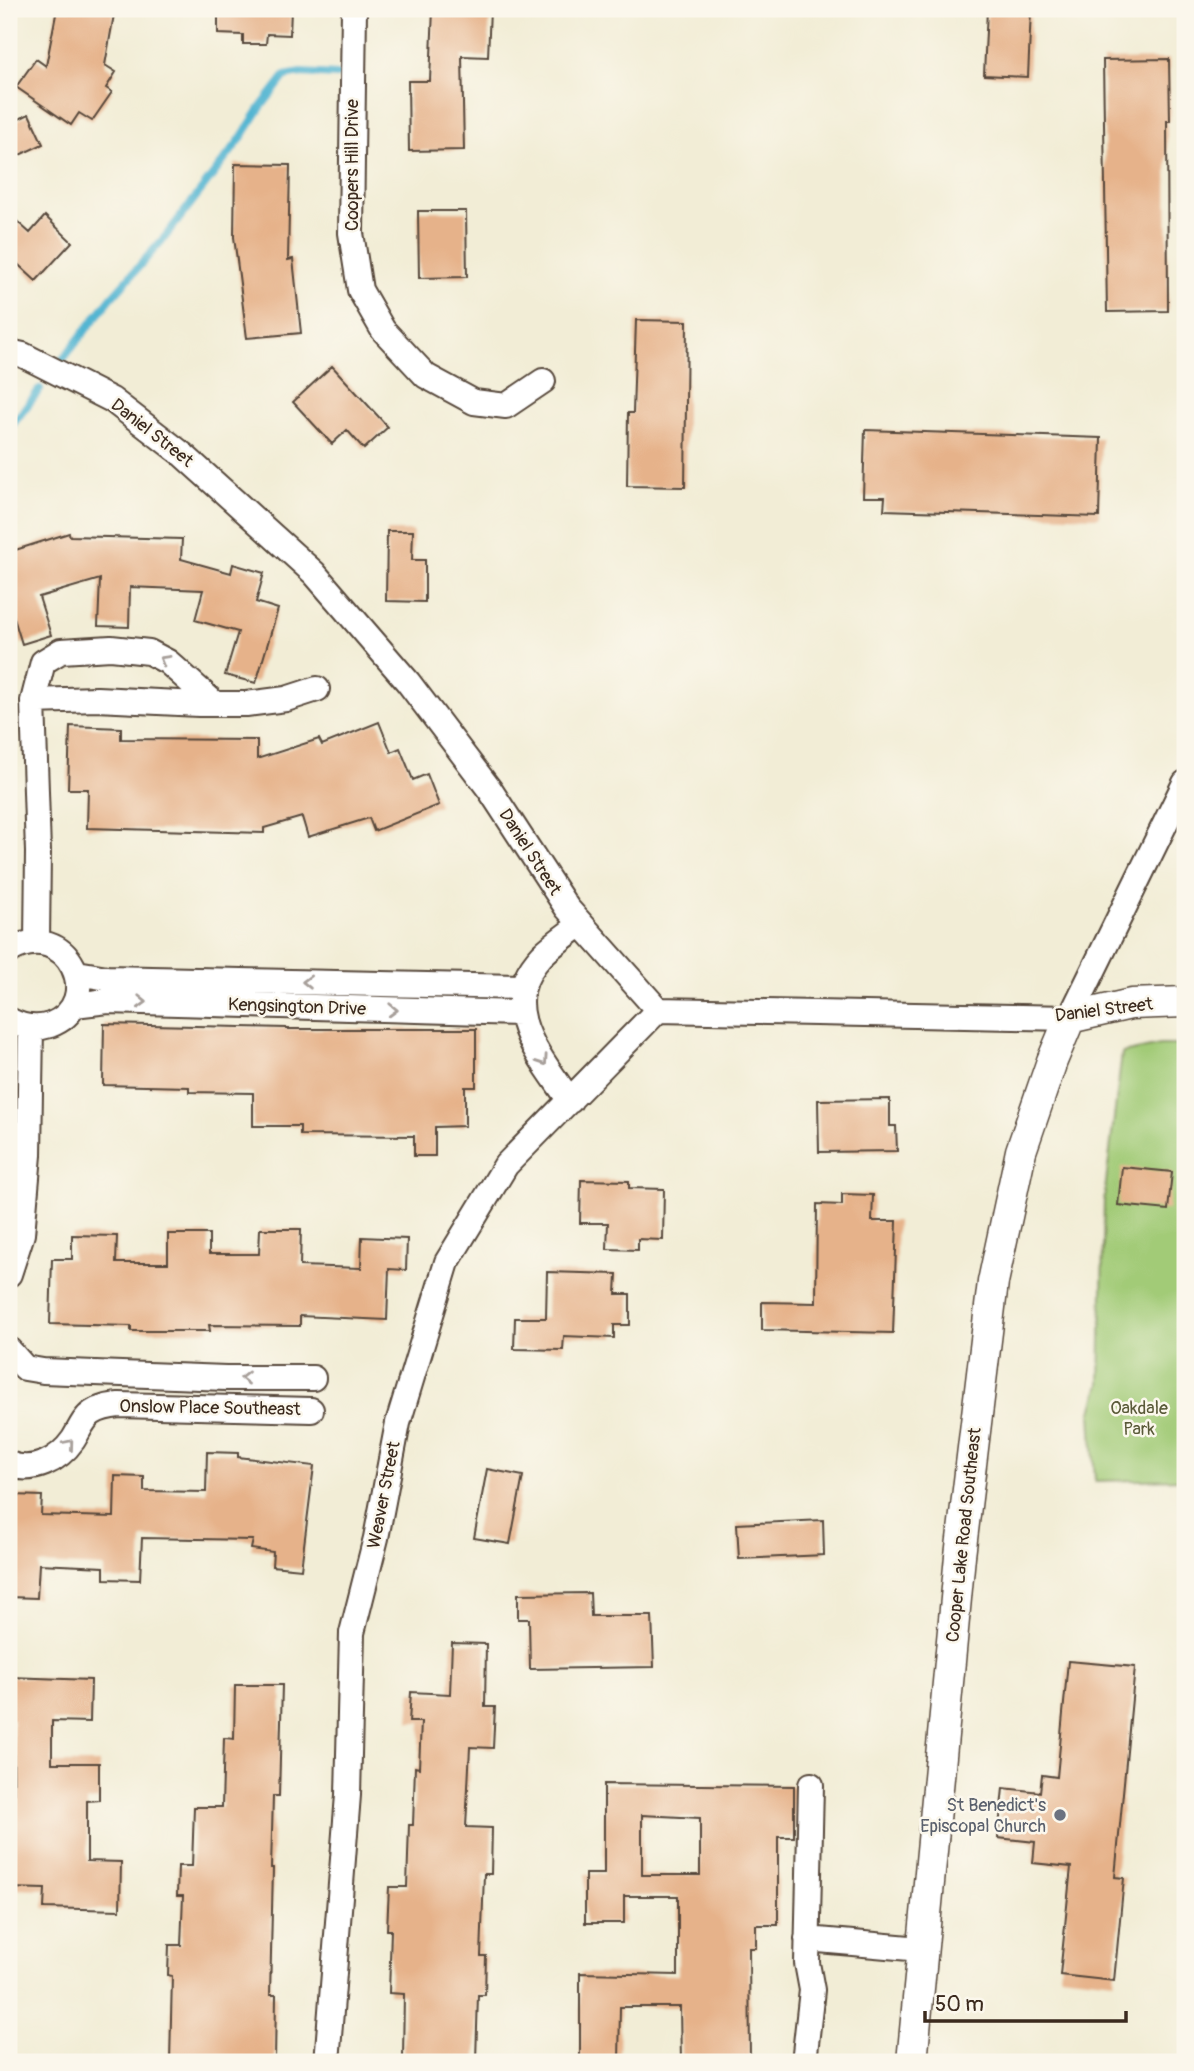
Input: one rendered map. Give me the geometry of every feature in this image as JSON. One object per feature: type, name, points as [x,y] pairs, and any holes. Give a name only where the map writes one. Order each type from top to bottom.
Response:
[{"type":"street","name":"Coopers Hill Drive","points":[[354,9],[351,233],[360,290],[383,330],[426,376],[474,402],[506,406],[543,381]]},
{"type":"street","name":"Daniel Street","points":[[9,352],[23,355],[112,400],[182,454],[314,573],[424,704],[490,790],[567,908],[658,1010],[1070,1018],[1131,1004],[1185,1002]]},
{"type":"street","points":[[37,942],[38,839],[33,701],[43,662],[61,651],[111,648],[149,652],[168,662],[215,704]]},
{"type":"street","points":[[33,701],[97,699],[246,704],[286,699],[317,689]]},
{"type":"street","points":[[1070,1018],[1185,783]]},
{"type":"street","points":[[570,1101],[536,1050],[520,1013],[522,987],[542,956],[581,924]]},
{"type":"street","points":[[9,951],[21,944],[37,942],[54,946],[64,952],[77,973],[78,991],[74,1005],[58,1021],[41,1028],[20,1024],[29,1155],[22,1234],[9,1274]]},
{"type":"street","name":"Kengsington Drive","points":[[77,973],[107,978],[522,987]]},
{"type":"street","name":"Kengsington Drive","points":[[74,1005],[108,1001],[520,1013]]},
{"type":"street","name":"Weaver Street","points":[[327,2062],[348,1795],[352,1633],[376,1538],[397,1423],[447,1262],[506,1165],[658,1010]]},
{"type":"street","name":"Cooper Lake Road Southeast","points":[[912,2062],[960,1556],[993,1282],[1021,1152],[1052,1061],[1070,1018]]},
{"type":"street","name":"Onslow Place Southeast","points":[[9,1350],[25,1368],[43,1371],[142,1376],[313,1370],[312,1420],[119,1405],[104,1407],[91,1414],[64,1451],[52,1460],[27,1467],[9,1464]]},
{"type":"street","points":[[803,2062],[812,1990],[807,1963],[811,1785]]},
{"type":"street","points":[[807,1939],[921,1949]]},
{"type":"green space","name":"Oakdale Park","points":[[1160,1045],[1185,1045],[1185,1479],[1095,1481],[1091,1414],[1100,1384],[1104,1199],[1122,1053]]},
{"type":"building","points":[[57,9],[115,9],[105,65],[116,72],[106,88],[112,92],[92,121],[79,113],[71,125],[16,87],[36,59],[46,66]]},
{"type":"building","points":[[218,9],[291,9],[290,35],[267,34],[266,44],[243,44],[243,35],[218,34]]},
{"type":"building","points":[[433,9],[490,9],[488,57],[462,56],[464,150],[409,151],[408,81],[430,81]]},
{"type":"building","points":[[987,9],[1031,9],[1028,77],[984,75]]},
{"type":"building","points":[[1169,59],[1168,311],[1107,312],[1103,60]]},
{"type":"building","points":[[29,114],[43,144],[9,160],[9,124]]},
{"type":"building","points":[[235,164],[290,165],[288,260],[293,259],[301,333],[247,338],[234,237]]},
{"type":"building","points":[[418,211],[466,211],[467,277],[419,278]]},
{"type":"building","points":[[9,214],[30,233],[45,216],[72,242],[36,281],[9,256]]},
{"type":"building","points":[[636,320],[687,321],[685,487],[627,486],[628,413],[633,413]]},
{"type":"building","points":[[332,366],[388,427],[364,449],[347,430],[332,444],[293,402]]},
{"type":"building","points":[[865,430],[1101,438],[1099,517],[884,510],[885,497],[863,497]]},
{"type":"building","points":[[387,531],[413,531],[412,560],[425,560],[425,602],[386,601]]},
{"type":"building","points":[[69,533],[70,536],[182,539],[181,559],[231,573],[233,564],[264,573],[256,602],[278,609],[256,683],[225,675],[238,632],[195,620],[203,590],[130,587],[129,627],[98,626],[100,579],[39,597],[51,635],[22,644],[9,602],[9,552]]},
{"type":"building","points":[[379,722],[391,752],[400,748],[413,780],[427,774],[439,805],[374,831],[369,818],[308,837],[302,817],[264,828],[264,833],[87,828],[88,789],[68,789],[70,726],[121,728],[121,739],[257,740],[257,759],[319,739],[322,745]]},
{"type":"building","points":[[104,1024],[286,1029],[476,1029],[476,1087],[465,1087],[465,1126],[435,1127],[435,1156],[414,1156],[414,1136],[300,1135],[300,1126],[253,1126],[253,1093],[189,1092],[189,1087],[103,1085]]},
{"type":"building","points":[[890,1099],[890,1126],[896,1126],[897,1151],[819,1152],[818,1100]]},
{"type":"building","points":[[1122,1167],[1172,1172],[1168,1210],[1118,1205]]},
{"type":"building","points":[[581,1180],[629,1181],[629,1188],[664,1189],[663,1240],[638,1239],[638,1250],[607,1249],[608,1223],[580,1223]]},
{"type":"building","points":[[842,1194],[873,1195],[872,1221],[897,1221],[893,1333],[762,1330],[762,1302],[816,1303],[817,1204],[842,1205]]},
{"type":"building","points":[[260,1229],[301,1229],[300,1266],[361,1268],[362,1237],[407,1239],[406,1270],[389,1269],[387,1320],[300,1316],[300,1326],[209,1325],[210,1331],[131,1331],[131,1326],[50,1324],[52,1259],[72,1259],[72,1235],[117,1236],[116,1263],[168,1263],[168,1234],[209,1234],[209,1254],[259,1254]]},
{"type":"building","points":[[547,1272],[617,1274],[616,1294],[630,1294],[630,1325],[614,1325],[614,1338],[564,1336],[563,1350],[514,1349],[515,1318],[546,1318]]},
{"type":"building","points":[[207,1452],[238,1453],[238,1457],[314,1466],[301,1569],[272,1566],[273,1552],[251,1549],[253,1540],[142,1538],[140,1580],[104,1579],[104,1567],[39,1564],[37,1598],[9,1597],[9,1533],[12,1533],[14,1495],[42,1496],[41,1515],[114,1517],[115,1476],[144,1477],[144,1491],[206,1492]]},
{"type":"building","points":[[487,1469],[523,1476],[510,1544],[474,1538]]},
{"type":"building","points":[[823,1520],[824,1555],[739,1559],[737,1524]]},
{"type":"building","points":[[590,1593],[591,1616],[652,1616],[654,1667],[530,1669],[529,1619],[518,1619],[518,1594]]},
{"type":"building","points":[[452,1643],[486,1644],[485,1707],[495,1707],[493,1748],[470,1747],[466,1827],[492,1828],[491,1874],[484,1874],[481,1956],[486,1956],[485,1995],[478,1995],[476,2060],[403,2058],[404,1994],[389,1993],[391,1930],[387,1930],[389,1887],[407,1887],[409,1825],[413,1825],[415,1767],[419,1768],[421,1722],[409,1722],[411,1692],[450,1694]]},
{"type":"building","name":"St Benedict's Episcopal Church","points":[[1068,1661],[1135,1667],[1115,1877],[1124,1878],[1114,1981],[1060,1975],[1071,1867],[1033,1863],[1035,1842],[998,1838],[1003,1788],[1040,1792],[1042,1775],[1057,1777]]},
{"type":"building","points":[[10,1677],[91,1680],[90,1722],[52,1721],[52,1763],[99,1763],[99,1800],[87,1801],[87,1861],[121,1862],[120,1910],[44,1908],[45,1889],[9,1888],[9,1859],[14,1859]]},
{"type":"building","points":[[235,1685],[282,1685],[279,1796],[273,1796],[271,1868],[270,1995],[276,1995],[275,2062],[170,2062],[172,1976],[168,1975],[169,1945],[181,1945],[183,1896],[177,1896],[178,1866],[192,1866],[194,1807],[222,1807],[224,1738],[234,1739]]},
{"type":"building","points":[[604,1784],[794,1786],[794,1837],[778,1837],[778,1925],[756,1925],[756,1948],[749,1948],[750,2062],[681,2062],[680,2007],[620,2007],[619,2062],[580,2062],[580,1973],[678,1975],[678,1896],[624,1896],[624,1923],[585,1923],[585,1874],[604,1874]],"holes":[[[642,1815],[700,1818],[700,1875],[642,1875]]]},
{"type":"waterway","points":[[63,359],[111,298],[165,237],[285,76],[301,73],[337,75]]},
{"type":"waterway","points":[[9,429],[40,389]]},
{"type":"place","name":"St Benedict's Episcopal Church","points":[[1060,1815]]}]
